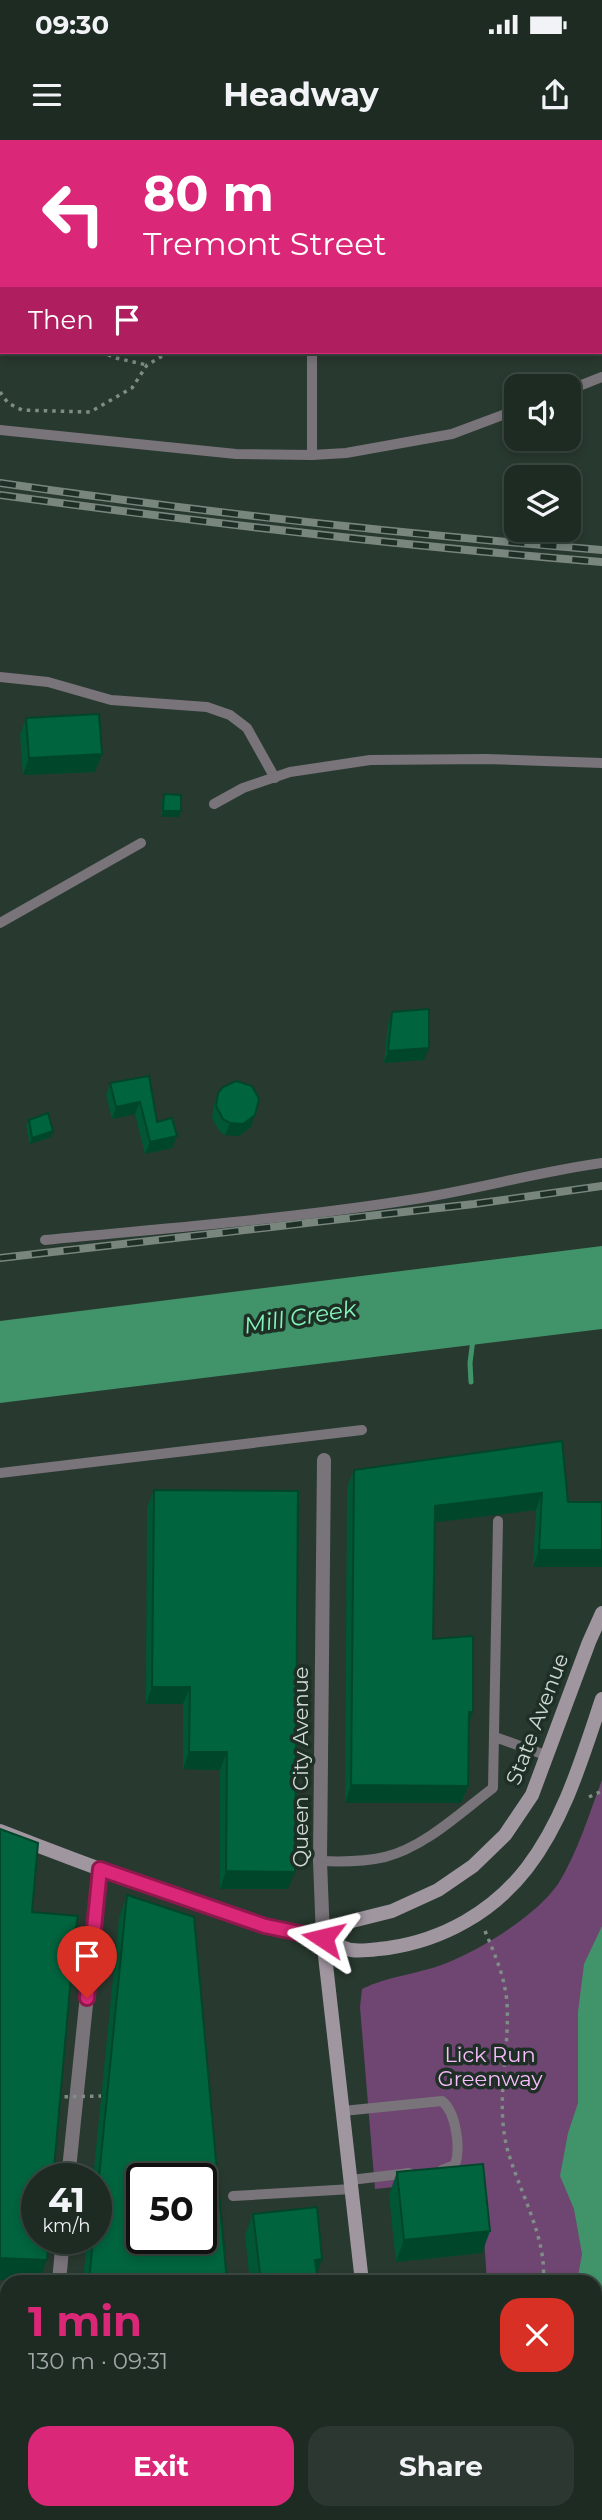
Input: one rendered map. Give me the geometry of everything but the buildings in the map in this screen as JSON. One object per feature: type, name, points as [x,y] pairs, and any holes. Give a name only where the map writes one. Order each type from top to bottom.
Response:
[{"type":"main road","name":"State Avenue","points":[[323,1938],[348,1922],[392,1911],[455,1880],[505,1835],[532,1796],[602,1613]]},
{"type":"main road","points":[[0,1831],[265,1926],[323,1938],[350,1950],[399,1946],[449,1930],[491,1905],[528,1867],[569,1795],[602,1699]]},
{"type":"main road","name":"Queen City Avenue","points":[[323,1938],[361,2275]]},
{"type":"street","name":"Queen City Avenue","points":[[323,1938],[320,1861],[324,1460]]},
{"type":"street","points":[[70,2163],[100,1869]]},
{"type":"street","points":[[60,2275],[62,2254]]},
{"type":"lane","points":[[312,354],[312,455]]},
{"type":"lane","points":[[581,385],[602,377]]},
{"type":"lane","points":[[0,430],[236,454],[312,455],[345,453],[452,434],[504,414]]},
{"type":"lane","points":[[0,677],[48,682],[111,700],[207,707],[230,715],[247,728],[275,778]]},
{"type":"lane","points":[[214,804],[243,788],[290,772],[370,760],[486,759],[602,763]]},
{"type":"lane","points":[[0,923],[141,843]]},
{"type":"lane","points":[[45,1240],[406,1200],[602,1163]]},
{"type":"lane","points":[[0,1473],[362,1430]]},
{"type":"lane","points":[[320,1861],[363,1861],[410,1847],[494,1788],[498,1521]]},
{"type":"lane","points":[[495,1737],[548,1756]]},
{"type":"lane","points":[[343,2111],[442,2101],[454,2115],[458,2157],[455,2165],[447,2170],[434,2171]]},
{"type":"lane","points":[[233,2196],[351,2184],[422,2172]]},
{"type":"path","points":[[105,354],[147,365]]},
{"type":"path","points":[[0,392],[8,402],[22,410],[90,412],[132,388],[147,365],[166,354]]},
{"type":"path","points":[[590,1797],[602,1791]]},
{"type":"path","points":[[485,1931],[503,1978],[507,2002],[502,2116],[507,2147],[542,2251],[544,2275]]},
{"type":"path","points":[[54,2097],[101,2096]]},
{"type":"green space","name":"Lick Run Greenway","points":[[602,1780],[602,2275],[487,2275],[480,2178],[375,2189],[360,2007],[362,1989],[458,1958],[522,1920],[558,1884],[583,1833]]},
{"type":"water","name":"Mill Creek","points":[[602,1246],[602,1329],[0,1403],[0,1321]]},
{"type":"water","points":[[602,1926],[602,2275],[578,2275],[582,2254],[574,2209],[560,2176],[568,2133],[578,2103],[578,2012],[584,1964]]},
{"type":"waterway","points":[[471,1382],[473,1339]]},
{"type":"railway","points":[[0,483],[301,521],[602,550]]},
{"type":"railway","points":[[0,495],[301,533],[602,562]]},
{"type":"railway","points":[[0,1258],[474,1204],[602,1186]]},
{"type":"route","points":[[87,1998],[100,1869],[265,1926],[323,1938]]}]
